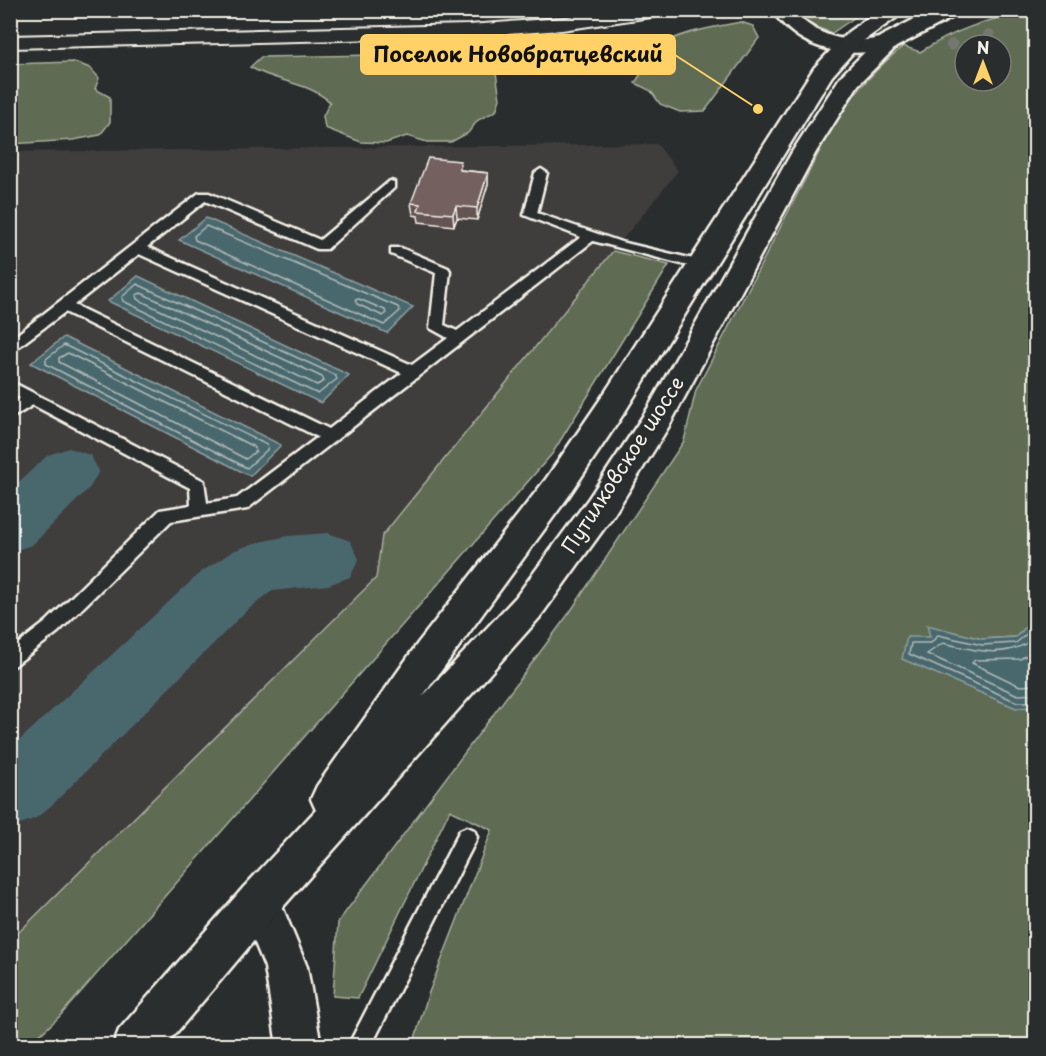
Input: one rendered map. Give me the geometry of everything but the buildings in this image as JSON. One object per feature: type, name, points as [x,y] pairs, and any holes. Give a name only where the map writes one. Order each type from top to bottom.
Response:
[{"type":"main road","points":[[782,10],[804,32],[842,47],[873,48],[888,42]]},
{"type":"main road","name":"Путилковское шоссе","points":[[259,902],[431,654],[558,488],[822,74],[842,47],[861,31],[897,10]]},
{"type":"main road","name":"Путилковское шоссе","points":[[259,902],[528,607],[602,507],[658,417],[804,152],[849,81],[888,42],[949,10]]},
{"type":"main road","points":[[135,1046],[259,902],[286,967],[300,1046]]},
{"type":"street","points":[[10,42],[469,31],[562,24],[658,10]]},
{"type":"lane","points":[[541,173],[530,215],[591,236],[701,265]]},
{"type":"lane","points":[[10,348],[204,196],[322,246],[390,185]]},
{"type":"lane","points":[[10,661],[52,627],[166,515],[242,504],[591,236]]},
{"type":"lane","points":[[138,248],[413,372]]},
{"type":"lane","points":[[396,251],[443,271],[437,328],[459,337]]},
{"type":"lane","points":[[64,306],[330,436]]},
{"type":"lane","points":[[10,386],[198,486],[200,510]]},
{"type":"lane","points":[[10,414],[32,397]]},
{"type":"lane","points":[[359,1046],[467,837]]},
{"type":"shaded area","points":[[657,144],[678,171],[382,536],[376,578],[11,940],[11,152]]},
{"type":"green space","points":[[797,11],[864,11],[832,33],[807,24]]},
{"type":"green space","points":[[1035,11],[1035,618],[1016,637],[982,639],[928,626],[931,637],[976,686],[1002,702],[1035,707],[1035,1045],[413,1045],[428,995],[492,830],[450,810],[358,998],[333,996],[338,922],[570,612],[684,441],[696,390],[827,137],[844,110],[869,78],[903,46],[920,52],[953,34],[953,93],[1013,93],[1013,33],[955,33],[990,20]]},
{"type":"green space","points":[[741,22],[753,26],[759,38],[705,111],[680,112],[660,104],[651,91],[635,83],[650,60],[653,49],[663,43],[706,29]]},
{"type":"green space","points":[[493,53],[500,99],[496,111],[478,120],[468,133],[451,142],[427,142],[407,136],[386,143],[361,142],[325,128],[323,116],[330,102],[321,95],[250,67],[261,57]]},
{"type":"green space","points":[[74,62],[90,68],[99,78],[95,89],[110,97],[110,122],[100,135],[73,140],[11,144],[11,64]]},
{"type":"green space","points":[[613,251],[669,265],[552,454],[59,1017],[29,1045],[11,1045],[11,940],[376,578],[382,536]]},
{"type":"water","points":[[206,218],[413,307],[387,333],[179,240]]},
{"type":"water","points":[[138,276],[349,375],[321,403],[108,301]]},
{"type":"water","points":[[64,337],[281,445],[250,476],[31,363]]},
{"type":"water","points":[[1035,618],[1035,707],[1016,708],[902,659],[907,637],[930,637],[927,625],[982,639],[1016,637]]},
{"type":"waterway","points":[[10,528],[69,471]]},
{"type":"waterway","points":[[10,794],[28,780],[223,592],[255,569],[288,562],[328,559]]},
{"type":"place","name":"Поселок Новобратцевский","points":[[758,109]]}]
